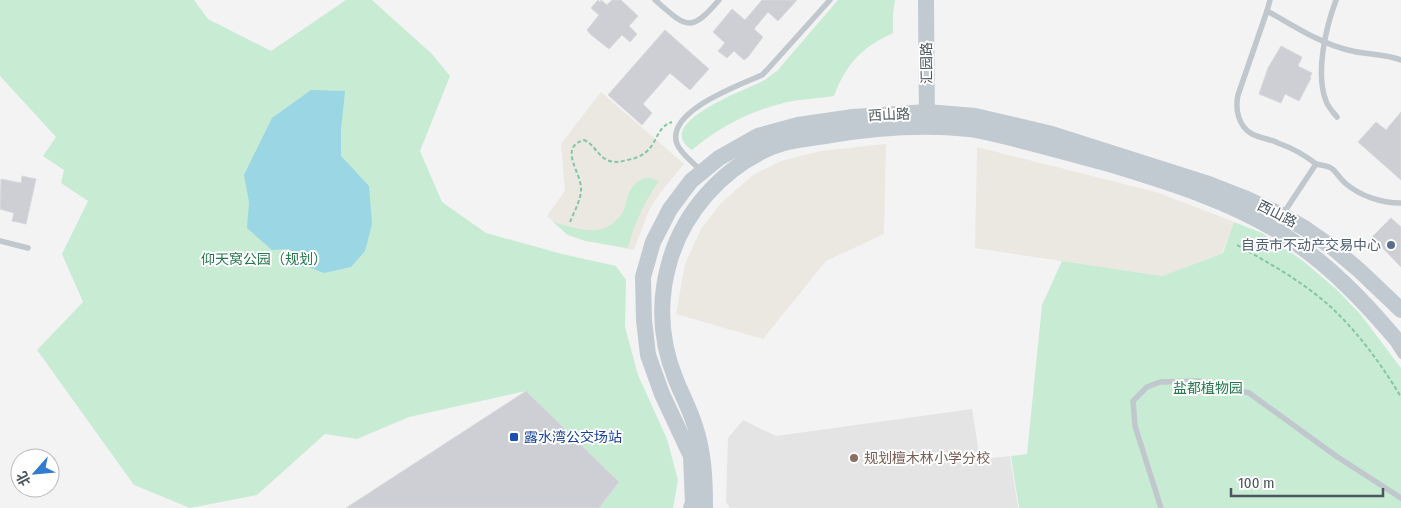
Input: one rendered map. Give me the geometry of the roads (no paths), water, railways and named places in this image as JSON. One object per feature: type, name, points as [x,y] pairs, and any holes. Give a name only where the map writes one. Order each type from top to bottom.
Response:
[{"type":"main road","name":"汇园路","points":[[926,0],[927,119]]},
{"type":"main road","name":"西山路","points":[[691,508],[693,503],[691,456],[662,394],[648,355],[644,320],[644,277],[653,242],[670,209],[690,181],[719,158],[758,136],[798,125],[853,117],[927,119],[975,116],[1052,134],[1206,182],[1282,215],[1333,248],[1401,310]]},
{"type":"main road","name":"西山路","points":[[705,508],[703,456],[695,425],[674,376],[662,334],[662,291],[670,258],[684,226],[705,195],[731,170],[767,149],[801,139],[927,119],[1046,146],[1151,176],[1225,204],[1282,234],[1338,277],[1366,304],[1401,345]]},
{"type":"lane","points":[[656,0],[678,19],[691,23],[705,16],[719,0]]},
{"type":"lane","points":[[702,172],[677,144],[676,136],[680,122],[708,100],[762,75],[830,0]]},
{"type":"lane","points":[[1270,0],[1236,103],[1243,126],[1253,134],[1306,156],[1316,164],[1332,167],[1355,190],[1372,198],[1401,202]]},
{"type":"lane","points":[[1336,0],[1323,41],[1322,89],[1326,104],[1337,117]]},
{"type":"lane","points":[[1267,11],[1323,41],[1348,50],[1392,56],[1401,60]]},
{"type":"lane","points":[[1282,215],[1316,164]]},
{"type":"lane","points":[[0,241],[28,248]]},
{"type":"lane","points":[[1366,304],[1401,356]]},
{"type":"lane","points":[[1161,508],[1135,426],[1133,401],[1146,387],[1160,382],[1199,381],[1249,393],[1329,451],[1401,498]]},
{"type":"water","points":[[311,90],[345,91],[341,130],[341,156],[369,186],[372,224],[365,251],[351,267],[324,273],[308,267],[291,267],[289,249],[272,250],[247,228],[249,202],[244,175],[272,118]]},
{"type":"place","name":"自贡市不动产交易中心","points":[[1391,245]]},
{"type":"place","name":"露水湾公交场站","points":[[514,437]]},
{"type":"place","name":"规划檀木林小学分校","points":[[854,458]]},
{"type":"park label","name":"仰天窝公园（规划）","points":[[264,259]]},
{"type":"park label","name":"盐都植物园","points":[[1208,388]]}]
